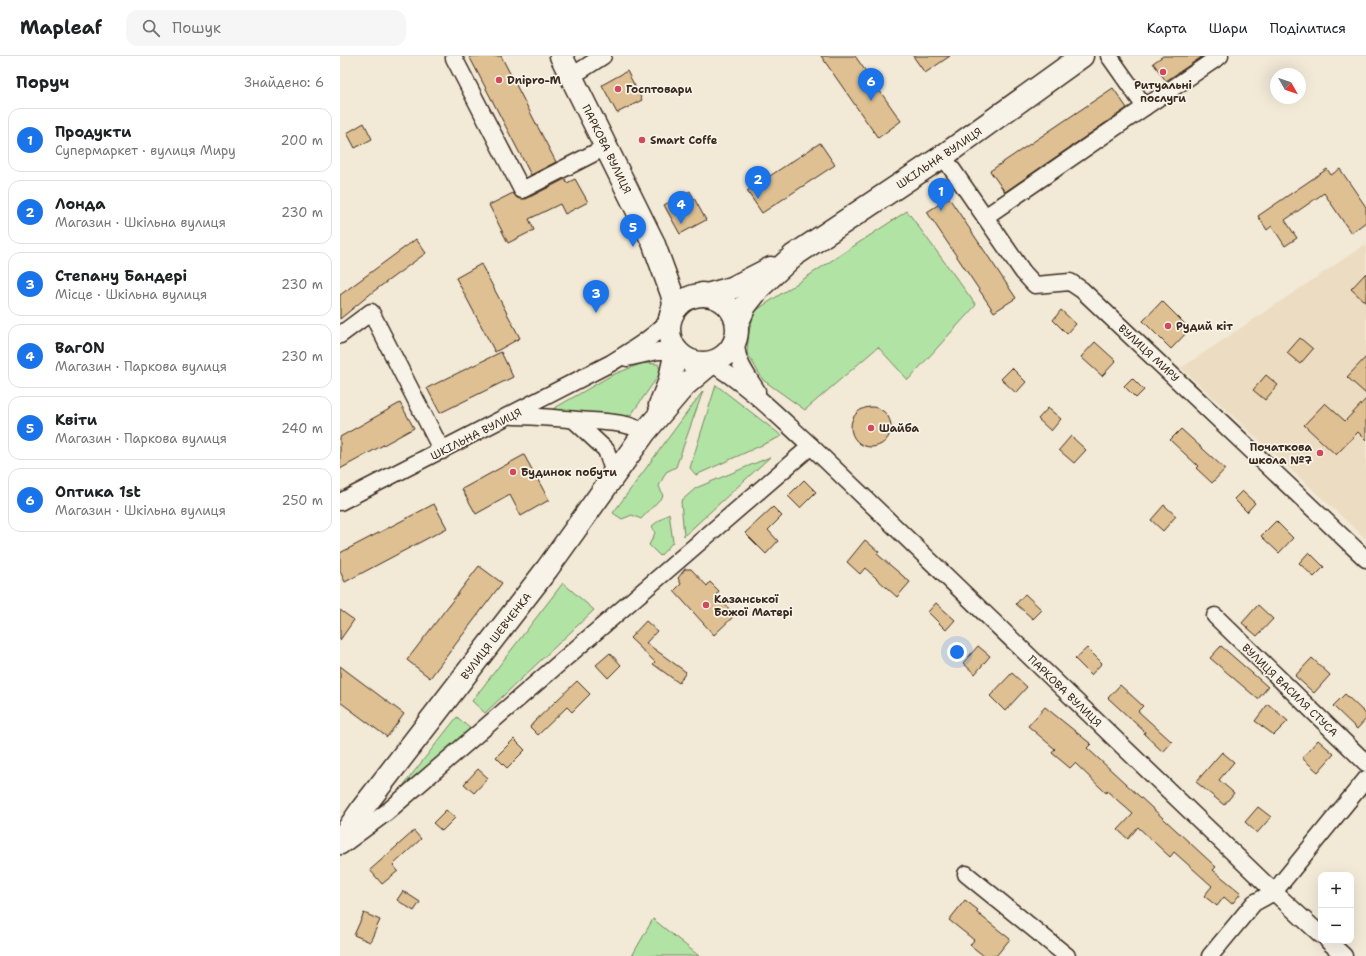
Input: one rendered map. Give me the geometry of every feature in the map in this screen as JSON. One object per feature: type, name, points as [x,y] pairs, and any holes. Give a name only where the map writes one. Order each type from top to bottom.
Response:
[{"type":"main road","name":"ПАРКОВА ВУЛИЦЯ","points":[[561,56],[653,242],[672,294],[674,304],[670,319]]},
{"type":"main road","name":"ШКІЛЬНА ВУЛИЦЯ","points":[[706,295],[732,288],[794,256],[943,156],[1082,56]]},
{"type":"main road","name":"ПАРКОВА ВУЛИЦЯ","points":[[653,242],[686,284],[694,292],[706,295]]},
{"type":"main road","name":"ШКІЛЬНА ВУЛИЦЯ","points":[[736,332],[744,306],[760,287],[794,256]]},
{"type":"main road","points":[[706,295],[713,296],[726,304],[735,317],[736,332],[729,352],[724,357],[711,363],[698,364],[691,362],[676,351],[668,335],[670,319],[676,308],[686,299],[706,295]]},
{"type":"main road","name":"ВУЛИЦЯ ШЕВЧЕНКА","points":[[647,430],[669,383],[676,351]]},
{"type":"main road","name":"ВУЛИЦЯ ШЕВЧЕНКА","points":[[340,841],[362,809],[547,569],[647,430],[685,385],[711,363]]},
{"type":"street","points":[[572,76],[603,56]]},
{"type":"street","points":[[1109,56],[1145,107]]},
{"type":"street","points":[[985,217],[1220,56]]},
{"type":"street","points":[[454,58],[522,190],[606,147]]},
{"type":"street","name":"ВУЛИЦЯ МИРУ","points":[[943,156],[1023,272],[1035,285],[1070,282],[1082,290],[1366,559]]},
{"type":"street","points":[[340,335],[371,312],[442,451]]},
{"type":"street","points":[[611,363],[661,329],[670,319]]},
{"type":"street","points":[[736,332],[736,352],[740,365],[763,401]]},
{"type":"street","points":[[611,363],[658,351],[676,351]]},
{"type":"street","name":"ШКІЛЬНА ВУЛИЦЯ","points":[[340,502],[611,363]]},
{"type":"street","points":[[711,363],[726,372],[763,401]]},
{"type":"street","name":"ПАРКОВА ВУЛИЦЯ","points":[[763,401],[1274,892],[1318,932]]},
{"type":"street","points":[[510,416],[542,416],[634,426],[647,430]]},
{"type":"street","points":[[574,420],[606,450],[612,466],[608,486]]},
{"type":"street","points":[[340,847],[393,807],[810,446]]},
{"type":"street","name":"ВУЛИЦЯ ВАСИЛЯ СТУСА","points":[[1215,616],[1366,763]]},
{"type":"street","points":[[1210,956],[1254,903],[1274,892],[1366,779]]},
{"type":"street","points":[[966,874],[1067,956]]},
{"type":"street","points":[[1331,944],[1344,956]]},
{"type":"shaded area","name":"Початкова школа №7","points":[[1366,244],[1366,539],[1181,368]]},
{"type":"green space","points":[[907,211],[976,305],[908,380],[878,347],[805,410],[763,380],[747,353],[749,331],[755,311]]},
{"type":"green space","points":[[643,363],[658,364],[661,372],[631,415],[613,418],[553,409],[612,375]]},
{"type":"green space","points":[[716,385],[782,436],[696,475],[690,468]]},
{"type":"green space","points":[[703,391],[676,467],[666,472],[659,486],[663,496],[641,519],[632,515],[622,519],[613,513]]},
{"type":"green space","points":[[770,457],[684,536],[681,501],[696,488]]},
{"type":"green space","points":[[669,513],[673,542],[660,556],[649,545],[655,533],[652,526]]},
{"type":"green space","points":[[563,583],[594,610],[485,713],[472,701]]},
{"type":"green space","points":[[457,717],[472,730],[388,805]]},
{"type":"green space","points":[[653,919],[699,956],[632,956]]},
{"type":"building","points":[[469,56],[501,56],[556,162],[531,175]]},
{"type":"building","points":[[821,56],[855,56],[901,121],[878,138]]},
{"type":"building","points":[[913,56],[950,56],[925,73]]},
{"type":"building","points":[[1163,56],[1203,56],[1166,81],[1153,63]]},
{"type":"building","points":[[627,71],[642,100],[617,113],[602,85]]},
{"type":"building","points":[[1113,88],[1127,108],[1005,192],[990,171]]},
{"type":"building","points":[[364,123],[372,139],[355,148],[347,133]]},
{"type":"building","points":[[820,143],[835,165],[762,213],[747,191]]},
{"type":"building","points":[[1327,169],[1331,175],[1340,169],[1366,207],[1366,222],[1351,233],[1324,193],[1285,220],[1297,238],[1285,246],[1272,226],[1267,230],[1258,216]]},
{"type":"building","points":[[565,179],[567,183],[575,179],[588,202],[565,214],[560,204],[529,219],[534,230],[508,243],[489,205],[513,193],[517,198],[526,199]]},
{"type":"building","points":[[690,191],[706,220],[680,234],[664,205]]},
{"type":"building","points":[[949,198],[1016,298],[994,312],[927,212]]},
{"type":"building","points":[[416,239],[426,253],[374,291],[340,319],[340,295]]},
{"type":"building","points":[[481,264],[520,338],[495,352],[456,278]]},
{"type":"building","points":[[1366,273],[1366,303],[1351,289]]},
{"type":"building","points":[[1162,301],[1190,329],[1171,349],[1143,321]]},
{"type":"building","points":[[1061,310],[1076,324],[1067,334],[1053,320]]},
{"type":"building","points":[[1300,338],[1313,349],[1300,364],[1287,353]]},
{"type":"building","points":[[1095,342],[1116,361],[1102,376],[1081,357]]},
{"type":"building","points":[[501,352],[513,377],[440,413],[427,388]]},
{"type":"building","points":[[1366,357],[1366,394],[1347,377]]},
{"type":"building","points":[[1012,368],[1026,382],[1016,393],[1001,379]]},
{"type":"building","points":[[1266,375],[1278,385],[1265,400],[1253,390]]},
{"type":"building","points":[[1132,378],[1144,390],[1136,398],[1124,386]]},
{"type":"building","points":[[1366,399],[1366,440],[1358,432],[1336,455],[1304,425],[1325,403],[1345,421]]},
{"type":"building","points":[[400,403],[414,428],[340,469],[340,437]]},
{"type":"building","name":"Шайба","points":[[875,407],[882,410],[888,416],[891,427],[890,435],[882,444],[875,447],[867,447],[860,444],[852,435],[851,423],[854,416],[863,408]]},
{"type":"building","points":[[1048,408],[1061,419],[1051,431],[1038,419]]},
{"type":"building","points":[[1181,429],[1225,469],[1212,483],[1196,468],[1198,466],[1170,440]]},
{"type":"building","points":[[1071,436],[1086,450],[1074,463],[1059,450]]},
{"type":"building","name":"Будинок побути","points":[[524,455],[549,500],[521,516],[510,495],[476,514],[462,489]]},
{"type":"building","points":[[804,480],[816,492],[800,508],[788,496]]},
{"type":"building","points":[[1242,491],[1255,503],[1247,512],[1234,499]]},
{"type":"building","points":[[434,504],[447,528],[345,582],[340,571],[340,553]]},
{"type":"building","points":[[1164,505],[1176,516],[1163,531],[1151,520]]},
{"type":"building","points":[[773,507],[782,516],[768,530],[778,541],[766,554],[745,533]]},
{"type":"building","points":[[1276,521],[1293,538],[1279,553],[1261,536]]},
{"type":"building","points":[[865,540],[879,552],[877,554],[910,582],[897,597],[865,568],[860,574],[847,562]]},
{"type":"building","points":[[1309,552],[1324,567],[1314,577],[1299,563]]},
{"type":"building","points":[[479,566],[502,583],[430,678],[407,660]]},
{"type":"building","name":"Казанської Божої Матері","points":[[685,569],[691,569],[707,586],[710,582],[719,591],[716,595],[735,615],[714,635],[674,591],[681,584],[678,578]]},
{"type":"building","points":[[1025,594],[1042,610],[1033,619],[1016,604]]},
{"type":"building","points":[[936,603],[955,620],[946,630],[928,612]]},
{"type":"building","points":[[1258,605],[1273,619],[1257,636],[1242,623]]},
{"type":"building","points":[[340,610],[354,620],[340,640]]},
{"type":"building","points":[[646,621],[657,631],[646,643],[686,672],[679,683],[653,664],[655,662],[630,638]]},
{"type":"building","points":[[978,646],[990,656],[975,674],[963,663]]},
{"type":"building","points":[[1221,646],[1268,687],[1258,699],[1210,658]]},
{"type":"building","points":[[1087,648],[1102,663],[1091,675],[1075,659]]},
{"type":"building","points":[[610,653],[621,665],[608,678],[596,665]]},
{"type":"building","points":[[1312,658],[1330,675],[1314,693],[1295,676]]},
{"type":"building","points":[[340,666],[404,714],[387,737],[340,702]]},
{"type":"building","points":[[1012,673],[1027,687],[1005,711],[990,696]]},
{"type":"building","points":[[577,681],[590,694],[572,712],[567,707],[538,735],[530,727]]},
{"type":"building","points":[[1120,685],[1143,706],[1138,711],[1172,742],[1163,752],[1144,734],[1145,732],[1108,698]]},
{"type":"building","points":[[1345,694],[1366,714],[1366,719],[1357,729],[1333,706]]},
{"type":"building","points":[[1268,704],[1288,721],[1274,735],[1255,721]]},
{"type":"building","points":[[1045,707],[1091,744],[1087,748],[1216,867],[1213,870],[1241,893],[1232,904],[1224,897],[1217,906],[1204,896],[1212,886],[1174,852],[1170,857],[1138,827],[1128,839],[1118,830],[1133,814],[1107,791],[1106,793],[1075,763],[1070,768],[1052,753],[1055,749],[1028,726]]},
{"type":"building","points":[[514,739],[525,750],[507,768],[496,757]]},
{"type":"building","points":[[1318,740],[1334,754],[1318,772],[1302,758]]},
{"type":"building","points":[[1222,752],[1234,762],[1219,780],[1234,793],[1224,805],[1196,782]]},
{"type":"building","points":[[478,769],[488,778],[474,793],[464,784]]},
{"type":"building","points":[[1258,807],[1271,817],[1257,833],[1245,822]]},
{"type":"building","points":[[446,810],[455,818],[442,831],[433,823]]},
{"type":"building","points":[[414,831],[421,839],[393,865],[398,871],[382,884],[370,870]]},
{"type":"building","points":[[403,891],[420,902],[414,911],[397,900]]},
{"type":"building","points":[[965,900],[978,910],[976,912],[1010,939],[996,956],[984,956],[970,945],[974,940],[949,920]]},
{"type":"building","points":[[364,913],[380,920],[370,942],[354,935]]},
{"type":"place","name":"Ритуальнi послуги","points":[[1163,72]]},
{"type":"place","name":"Dnipro-M","points":[[499,80]]},
{"type":"place","name":"Госптовари","points":[[618,89]]},
{"type":"place","name":"Оптика 1st","points":[[871,101]]},
{"type":"place","name":"Smart Coffe","points":[[642,140]]},
{"type":"place","name":"Лонда","points":[[758,199]]},
{"type":"place","name":"Продукти","points":[[941,211]]},
{"type":"place","name":"ВагON","points":[[681,224]]},
{"type":"place","name":"Квiти","points":[[633,247]]},
{"type":"place","name":"Степану Бандері","points":[[596,313]]},
{"type":"place","name":"Рудий кіт","points":[[1168,326]]},
{"type":"place","name":"Шайба","points":[[871,428]]},
{"type":"place","name":"Початкова школа №7","points":[[1320,453]]},
{"type":"place","name":"Будинок побути","points":[[513,472]]},
{"type":"place","name":"Казанської Божої Матері","points":[[706,605]]}]
